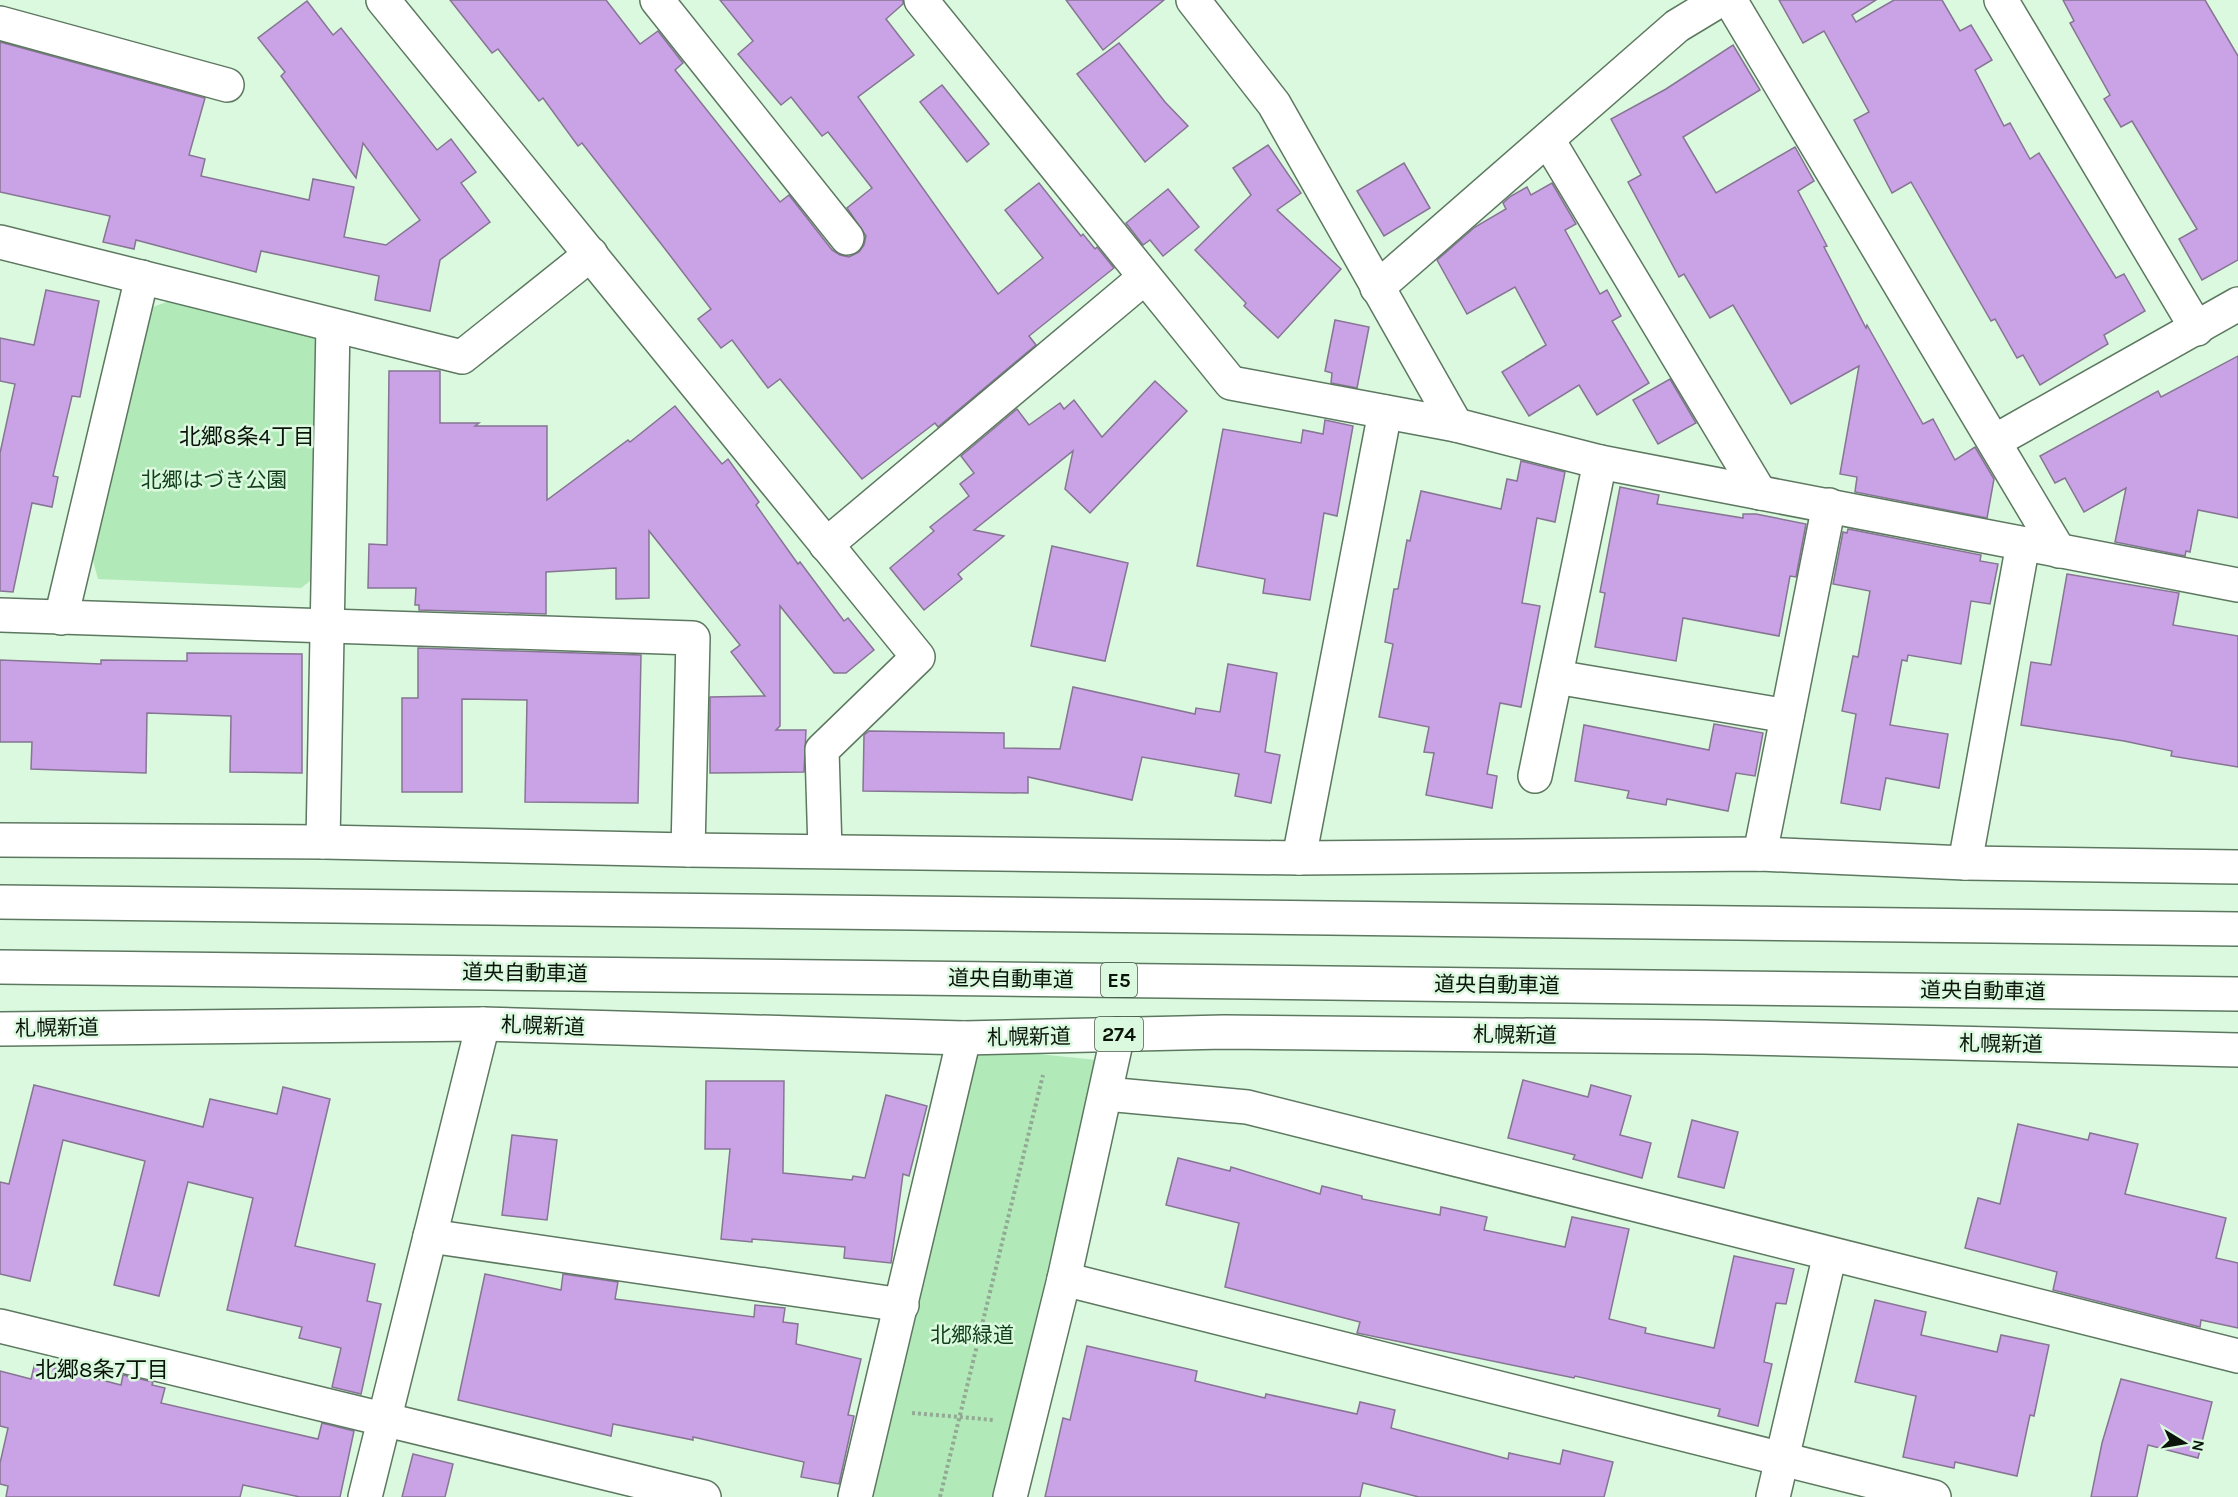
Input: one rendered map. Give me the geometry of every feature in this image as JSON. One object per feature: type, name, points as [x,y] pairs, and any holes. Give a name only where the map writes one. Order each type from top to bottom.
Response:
[{"type":"main road","points":[[383,0],[918,657],[822,750],[825,851]]},
{"type":"main road","points":[[657,0],[847,238]]},
{"type":"main road","points":[[921,0],[1231,384],[1456,425],[1600,462],[2238,585]]},
{"type":"main road","points":[[1193,0],[1274,104],[1456,425]]},
{"type":"main road","points":[[1377,288],[1677,26],[1720,0]]},
{"type":"main road","points":[[1730,0],[2059,551]]},
{"type":"main road","points":[[2001,0],[2197,329]]},
{"type":"main road","points":[[0,23],[227,85]]},
{"type":"main road","points":[[1548,140],[1760,493]]},
{"type":"main road","points":[[0,242],[462,357],[591,254]]},
{"type":"main road","points":[[62,618],[142,277]]},
{"type":"main road","points":[[826,545],[1144,278]]},
{"type":"main road","points":[[1995,441],[2238,304]]},
{"type":"main road","points":[[323,842],[333,326]]},
{"type":"main road","points":[[1299,858],[1385,411]]},
{"type":"main road","points":[[1535,776],[1600,462]]},
{"type":"main road","points":[[1760,854],[1829,505]]},
{"type":"main road","points":[[1965,863],[2023,544]]},
{"type":"main road","points":[[0,615],[693,638],[688,850]]},
{"type":"main road","points":[[1556,677],[1787,716]]},
{"type":"main road","points":[[0,840],[323,842],[688,850],[1299,858],[1760,854],[1965,863],[2238,867]]},
{"type":"main road","points":[[0,902],[2238,928]]},
{"type":"main road","name":"道央自動車道","points":[[0,967],[2238,994]]},
{"type":"main road","points":[[365,1497],[483,1024]]},
{"type":"main road","name":"札幌新道","points":[[0,1029],[483,1024],[964,1038],[1224,1032],[1704,1037],[2238,1050]]},
{"type":"main road","points":[[1010,1497],[1064,1279],[1118,1034]]},
{"type":"main road","points":[[855,1497],[964,1038]]},
{"type":"main road","points":[[1106,1094],[1247,1107],[2238,1356]]},
{"type":"main road","points":[[430,1236],[902,1305]]},
{"type":"main road","points":[[1773,1497],[1830,1254]]},
{"type":"main road","points":[[1064,1279],[1934,1497]]},
{"type":"main road","points":[[0,1326],[704,1497]]},
{"type":"path","points":[[940,1497],[1043,1075]]},
{"type":"path","points":[[876,1410],[1028,1423]]},
{"type":"green space","name":"北郷はづき公園","points":[[175,299],[320,335],[314,578],[301,588],[98,579],[91,553],[150,308]]},
{"type":"green space","name":"北郷緑道","points":[[979,1048],[1097,1060],[994,1497],[873,1497]]},
{"type":"building","points":[[450,0],[606,0],[640,44],[658,31],[683,63],[675,70],[780,202],[789,195],[832,250],[849,257],[859,252],[866,236],[847,208],[872,188],[828,132],[822,136],[791,97],[781,105],[738,54],[753,41],[720,0],[903,0],[903,4],[886,19],[914,55],[858,97],[998,294],[1043,258],[1005,210],[1039,183],[1081,236],[1083,234],[1095,249],[1097,247],[1114,268],[1029,336],[1036,345],[938,427],[935,423],[862,479],[780,379],[768,388],[732,340],[721,348],[698,319],[711,309],[662,245],[582,143],[578,146],[543,98],[539,101],[498,49],[492,53]]},
{"type":"building","points":[[1066,0],[1164,0],[1103,50]]},
{"type":"building","points":[[1779,0],[1876,0],[1852,15],[1856,22],[1894,0],[1942,0],[1960,31],[1971,25],[1992,60],[1975,70],[2004,126],[2010,123],[2030,159],[2039,153],[2116,278],[2124,274],[2145,311],[2104,335],[2108,344],[2040,385],[2023,355],[2017,358],[1995,319],[1991,321],[1911,182],[1892,193],[1854,120],[1869,112],[1824,31],[1803,43]]},
{"type":"building","points":[[2063,0],[2205,0],[2238,56],[2238,260],[2202,280],[2179,239],[2197,229],[2132,121],[2121,127],[2104,99],[2110,95],[2070,23],[2074,21]]},
{"type":"building","points":[[307,1],[333,35],[341,28],[437,150],[451,139],[476,172],[461,183],[490,222],[440,260],[430,311],[375,300],[379,276],[261,251],[256,272],[136,240],[134,249],[103,242],[110,216],[0,192],[0,42],[205,98],[189,155],[205,159],[201,176],[309,200],[313,179],[354,187],[344,237],[386,245],[420,220],[363,143],[356,178],[281,76],[285,72],[258,38]]},
{"type":"building","points":[[1119,43],[1165,102],[1188,126],[1145,162],[1077,74]]},
{"type":"building","points":[[1733,45],[1760,90],[1683,137],[1716,193],[1795,147],[1814,181],[1798,191],[1866,328],[1867,325],[1923,424],[1933,419],[1955,460],[1975,447],[1994,479],[1987,518],[1855,492],[1857,477],[1840,474],[1859,366],[1791,404],[1733,305],[1710,318],[1684,274],[1679,277],[1628,182],[1641,175],[1611,119],[1666,89]]},
{"type":"building","points":[[942,85],[989,144],[967,162],[920,102]]},
{"type":"building","points":[[1268,145],[1301,193],[1277,210],[1341,269],[1278,338],[1244,306],[1246,303],[1195,250],[1251,195],[1233,168]]},
{"type":"building","points":[[1404,163],[1430,208],[1384,236],[1357,191]]},
{"type":"building","points":[[1552,183],[1576,224],[1565,230],[1600,294],[1607,290],[1621,316],[1612,321],[1649,383],[1597,415],[1579,385],[1529,416],[1502,372],[1546,345],[1515,287],[1467,314],[1437,260],[1475,227],[1506,209],[1503,203],[1511,196],[1527,187],[1531,195]]},
{"type":"building","points":[[1168,189],[1199,227],[1163,256],[1150,240],[1143,245],[1126,223]]},
{"type":"building","points":[[46,290],[99,301],[80,397],[72,396],[53,476],[58,477],[52,507],[32,503],[13,592],[0,591],[0,453],[15,384],[0,381],[0,338],[34,345]]},
{"type":"building","points":[[1335,320],[1369,327],[1357,388],[1331,383],[1332,373],[1325,371]]},
{"type":"building","points":[[2238,356],[2238,518],[2198,510],[2190,552],[2186,551],[2185,556],[2115,542],[2126,488],[2084,512],[2065,478],[2055,483],[2040,456],[2158,391],[2161,397]]},
{"type":"building","points":[[389,371],[440,371],[440,423],[479,423],[475,426],[547,426],[547,500],[628,440],[630,442],[675,406],[722,464],[728,459],[759,502],[756,505],[798,564],[800,562],[844,621],[848,618],[874,650],[846,673],[834,673],[780,606],[780,726],[776,730],[806,730],[804,772],[710,773],[710,697],[765,696],[731,652],[740,645],[649,531],[649,598],[616,599],[616,568],[546,572],[546,614],[419,610],[419,605],[415,605],[416,588],[368,588],[369,544],[387,545]]},
{"type":"building","points":[[1670,379],[1696,423],[1658,444],[1633,400]]},
{"type":"building","points":[[1155,381],[1187,411],[1090,513],[1065,489],[1073,451],[974,530],[1004,536],[958,574],[962,579],[924,610],[890,568],[934,531],[930,527],[969,496],[960,484],[974,473],[961,456],[1017,409],[1029,425],[1060,403],[1064,409],[1074,400],[1102,437]]},
{"type":"building","points":[[1325,420],[1353,426],[1337,516],[1324,513],[1310,600],[1263,593],[1265,579],[1197,566],[1223,429],[1301,443],[1303,430],[1323,434]]},
{"type":"building","points":[[1521,461],[1565,472],[1555,522],[1537,518],[1522,603],[1540,606],[1521,707],[1500,703],[1487,774],[1497,776],[1492,808],[1426,795],[1434,753],[1424,752],[1429,727],[1379,717],[1393,644],[1385,642],[1394,589],[1398,589],[1407,540],[1410,541],[1421,491],[1501,509],[1507,479],[1517,481]]},
{"type":"building","points":[[1620,487],[1659,495],[1657,504],[1743,518],[1743,514],[1756,514],[1806,524],[1796,577],[1790,576],[1779,636],[1683,618],[1676,661],[1595,647],[1605,593],[1600,592]]},
{"type":"building","points":[[1848,529],[1981,555],[1980,561],[1998,564],[1990,604],[1971,601],[1961,664],[1908,655],[1907,661],[1902,660],[1890,725],[1948,734],[1939,788],[1886,778],[1880,810],[1841,803],[1856,714],[1842,711],[1853,656],[1858,657],[1870,591],[1833,584],[1843,532],[1847,533]]},
{"type":"building","points":[[1052,546],[1128,563],[1105,661],[1031,646]]},
{"type":"building","points":[[2067,574],[2179,593],[2173,625],[2238,636],[2238,767],[2171,756],[2172,751],[2124,741],[2021,725],[2031,662],[2051,665]]},
{"type":"building","points":[[418,648],[641,655],[638,803],[525,802],[527,700],[462,699],[462,792],[402,792],[402,698],[418,698]]},
{"type":"building","points":[[187,653],[302,654],[302,773],[230,772],[231,716],[147,713],[146,773],[31,769],[32,742],[0,742],[0,660],[101,664],[101,660],[187,661]]},
{"type":"building","points":[[1228,664],[1277,673],[1265,752],[1280,755],[1271,803],[1235,796],[1239,774],[1142,757],[1132,800],[1028,777],[1028,793],[863,791],[864,735],[869,731],[1004,733],[1004,748],[1060,749],[1073,687],[1195,714],[1196,708],[1220,712]]},
{"type":"building","points":[[1714,724],[1763,733],[1755,776],[1736,773],[1728,811],[1667,799],[1666,805],[1627,798],[1629,791],[1575,781],[1584,725],[1709,750]]},
{"type":"building","points":[[1523,1080],[1588,1097],[1591,1085],[1631,1096],[1620,1135],[1651,1143],[1642,1178],[1573,1159],[1575,1155],[1508,1138]]},
{"type":"building","points":[[706,1081],[784,1081],[783,1173],[852,1180],[853,1176],[865,1178],[886,1095],[927,1106],[909,1176],[903,1174],[891,1263],[844,1258],[845,1247],[752,1239],[752,1242],[721,1239],[730,1149],[705,1149]]},
{"type":"building","points":[[34,1085],[203,1127],[210,1099],[277,1114],[283,1087],[330,1099],[295,1246],[375,1264],[367,1301],[381,1304],[361,1394],[332,1387],[341,1348],[299,1338],[302,1327],[227,1310],[253,1198],[188,1182],[159,1296],[114,1285],[145,1161],[63,1140],[30,1281],[0,1274],[0,1182],[9,1184]]},
{"type":"building","points":[[1692,1120],[1738,1132],[1724,1188],[1678,1177]]},
{"type":"building","points":[[2018,1124],[2088,1140],[2090,1133],[2138,1144],[2125,1194],[2226,1218],[2216,1258],[2238,1263],[2238,1328],[2201,1320],[2200,1327],[2053,1290],[2057,1272],[1965,1248],[1978,1198],[2000,1204]]},
{"type":"building","points":[[512,1135],[557,1140],[547,1220],[502,1215]]},
{"type":"building","points":[[1178,1158],[1230,1171],[1231,1167],[1320,1194],[1322,1186],[1362,1196],[1362,1199],[1440,1215],[1441,1207],[1487,1217],[1484,1230],[1565,1247],[1572,1217],[1629,1229],[1609,1319],[1646,1328],[1645,1333],[1714,1348],[1734,1256],[1794,1269],[1786,1304],[1776,1303],[1764,1362],[1772,1364],[1758,1426],[1718,1416],[1720,1409],[1575,1376],[1574,1378],[1357,1333],[1360,1322],[1225,1287],[1239,1223],[1166,1205]]},
{"type":"building","points":[[485,1274],[561,1290],[563,1274],[618,1282],[615,1299],[754,1317],[755,1305],[785,1308],[783,1322],[798,1324],[796,1344],[861,1359],[848,1415],[854,1416],[839,1484],[801,1477],[804,1462],[693,1437],[693,1440],[613,1424],[611,1436],[458,1400]]},
{"type":"building","points":[[1875,1300],[1926,1312],[1921,1335],[1997,1352],[2001,1335],[2049,1345],[2034,1416],[2030,1415],[2017,1476],[1955,1462],[1954,1468],[1903,1457],[1916,1396],[1855,1382]]},
{"type":"building","points":[[1087,1346],[1197,1371],[1195,1381],[1265,1398],[1266,1394],[1357,1414],[1360,1402],[1395,1410],[1391,1428],[1508,1459],[1509,1453],[1560,1464],[1563,1450],[1613,1462],[1604,1497],[1419,1497],[1363,1483],[1360,1497],[1045,1497],[1063,1418],[1070,1420]]},
{"type":"building","points":[[35,1363],[121,1385],[123,1375],[153,1382],[152,1385],[165,1388],[161,1403],[318,1439],[322,1423],[354,1431],[340,1497],[300,1497],[243,1485],[240,1497],[6,1497],[8,1486],[0,1484],[0,1463],[8,1428],[0,1426],[0,1371],[31,1379]]},
{"type":"building","points":[[2121,1379],[2212,1402],[2198,1458],[2148,1445],[2137,1497],[2091,1497],[2102,1443]]},
{"type":"building","points":[[413,1454],[453,1464],[445,1497],[402,1497]]},
{"type":"district","name":"北郷8条4丁目","points":[[247,437]]},
{"type":"district","name":"北郷8条7丁目","points":[[102,1370]]}]
